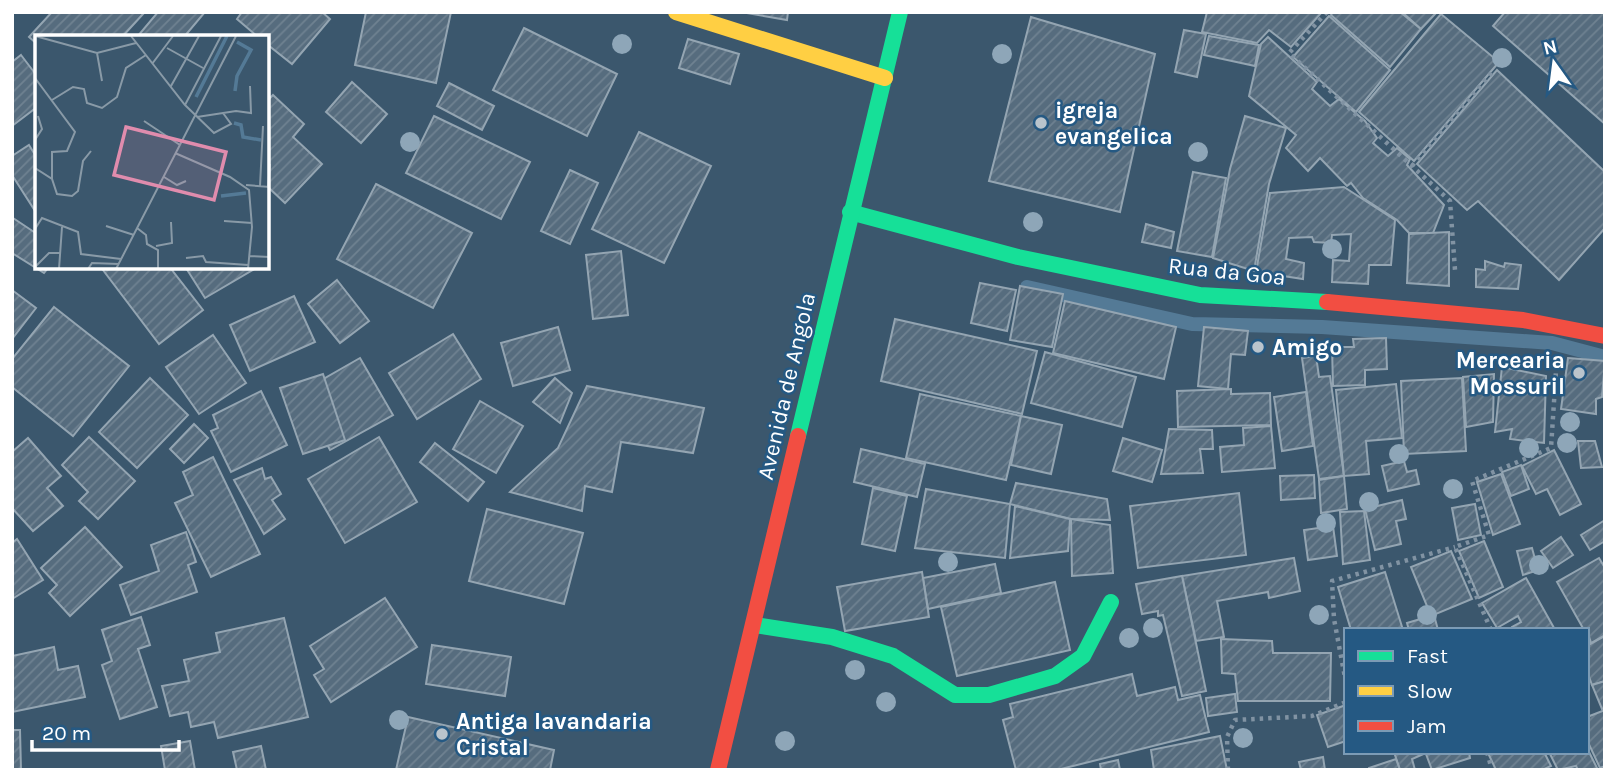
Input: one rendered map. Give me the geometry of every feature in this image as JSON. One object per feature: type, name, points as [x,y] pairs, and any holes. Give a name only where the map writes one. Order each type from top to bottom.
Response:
[{"type":"street","points":[[676,12],[885,78]]},
{"type":"street","name":"Avenida de Angola","points":[[718,770],[755,625],[850,212],[900,12]]},
{"type":"street","name":"Rua da Goa","points":[[850,212],[1018,257],[1200,295],[1451,312],[1523,320],[1605,336]]},
{"type":"street","points":[[755,625],[832,636],[893,656],[955,695],[989,695],[1055,676],[1083,656],[1111,602]]},
{"type":"path","points":[[1327,12],[1289,53],[1450,201],[1456,283],[1451,312]]},
{"type":"path","points":[[1412,166],[1494,70]]},
{"type":"path","points":[[1344,672],[1334,619],[1332,581],[1489,535],[1472,481],[1551,448],[1562,327]]},
{"type":"path","points":[[1455,547],[1490,628]]},
{"type":"path","points":[[1228,770],[1227,737],[1235,720],[1312,716],[1344,703]]},
{"type":"building","points":[[52,12],[144,13],[124,35],[35,35],[35,42],[29,37]]},
{"type":"building","points":[[158,12],[205,12],[186,35],[139,35]]},
{"type":"building","points":[[242,12],[322,12],[330,19],[292,64],[270,47],[270,35],[256,35],[237,19]]},
{"type":"building","points":[[366,12],[451,12],[436,83],[355,65]]},
{"type":"building","points":[[741,12],[788,12],[787,20]]},
{"type":"building","points":[[1207,12],[1322,12],[1291,47],[1269,30],[1257,43],[1202,32]]},
{"type":"building","points":[[1333,12],[1400,12],[1421,29],[1390,67],[1331,15]]},
{"type":"building","points":[[1402,12],[1437,12],[1421,29]]},
{"type":"building","points":[[1505,12],[1605,12],[1605,124],[1493,26]]},
{"type":"building","points":[[1441,14],[1499,62],[1414,161],[1359,112]]},
{"type":"building","points":[[1329,16],[1390,70],[1356,112],[1293,57]]},
{"type":"building","points":[[1031,17],[1155,54],[1120,212],[989,181]]},
{"type":"building","points":[[524,28],[617,74],[587,136],[493,90]]},
{"type":"building","points":[[1184,30],[1206,34],[1197,77],[1175,72]]},
{"type":"building","points":[[1209,36],[1259,45],[1255,66],[1204,55]]},
{"type":"building","points":[[1268,37],[1317,82],[1312,89],[1330,106],[1339,99],[1365,121],[1377,138],[1373,143],[1388,156],[1397,148],[1410,159],[1407,165],[1444,205],[1433,233],[1409,233],[1397,220],[1363,198],[1351,183],[1347,186],[1320,158],[1308,171],[1286,148],[1296,135],[1249,96],[1261,44]]},
{"type":"building","points":[[688,39],[739,54],[730,84],[679,68]]},
{"type":"building","points":[[21,55],[35,73],[35,109],[12,126],[12,62]]},
{"type":"building","points":[[1497,70],[1605,172],[1605,228],[1559,280],[1478,201],[1467,210],[1417,164]]},
{"type":"building","points":[[352,82],[387,114],[361,143],[326,112]]},
{"type":"building","points":[[449,83],[494,106],[482,130],[437,106]]},
{"type":"building","points":[[273,95],[304,124],[293,137],[322,164],[285,203],[270,189],[270,98]]},
{"type":"building","points":[[434,116],[530,162],[501,219],[406,173]]},
{"type":"building","points":[[1245,116],[1286,128],[1269,184],[1254,271],[1213,258],[1230,169]]},
{"type":"building","points":[[639,132],[711,166],[664,263],[592,229]]},
{"type":"building","points":[[29,145],[35,155],[35,211],[12,175],[12,156]]},
{"type":"building","points":[[570,170],[598,183],[570,244],[541,231]]},
{"type":"building","points":[[1193,172],[1226,178],[1212,257],[1177,251]]},
{"type":"building","points":[[376,184],[472,233],[433,308],[337,259]]},
{"type":"building","points":[[1344,187],[1395,220],[1391,265],[1369,265],[1368,284],[1332,282],[1333,260],[1349,261],[1351,234],[1332,235],[1331,243],[1314,242],[1312,237],[1289,238],[1286,259],[1304,263],[1303,279],[1256,272],[1270,193]]},
{"type":"building","points":[[13,218],[35,233],[35,267],[12,253]]},
{"type":"building","points":[[1146,224],[1174,232],[1171,248],[1142,242]]},
{"type":"building","points":[[1449,232],[1449,286],[1407,283],[1409,234]]},
{"type":"building","points":[[621,251],[628,315],[593,319],[586,255]]},
{"type":"building","points":[[1485,261],[1504,267],[1505,263],[1521,265],[1518,289],[1476,287],[1476,269],[1485,270]]},
{"type":"building","points":[[103,270],[172,270],[203,310],[159,344]]},
{"type":"building","points":[[187,270],[253,270],[205,298]]},
{"type":"building","points":[[337,280],[369,321],[340,343],[308,304]]},
{"type":"building","points":[[980,283],[1016,290],[1007,331],[971,323]]},
{"type":"building","points":[[1020,286],[1063,294],[1052,347],[1010,340]]},
{"type":"building","points":[[12,290],[36,308],[12,339]]},
{"type":"building","points":[[294,296],[315,342],[250,371],[230,325]]},
{"type":"building","points":[[1065,301],[1176,327],[1164,379],[1053,353]]},
{"type":"building","points":[[54,307],[129,366],[73,436],[12,387],[12,359]]},
{"type":"building","points":[[895,319],[1037,351],[1022,414],[881,381]]},
{"type":"building","points":[[558,327],[570,370],[513,386],[501,343]]},
{"type":"building","points":[[1204,327],[1248,331],[1245,355],[1231,354],[1228,389],[1198,386]]},
{"type":"building","points":[[453,334],[481,379],[417,419],[389,373]]},
{"type":"building","points":[[213,335],[246,383],[199,414],[166,367]]},
{"type":"building","points":[[1386,338],[1387,369],[1365,370],[1365,385],[1333,386],[1332,347],[1354,347],[1353,339]]},
{"type":"building","points":[[1045,352],[1136,377],[1122,427],[1031,403]]},
{"type":"building","points":[[1316,356],[1319,377],[1330,376],[1344,476],[1319,479],[1302,358]]},
{"type":"building","points":[[360,358],[393,415],[330,450],[299,393]]},
{"type":"building","points":[[1568,358],[1605,361],[1602,397],[1596,399],[1596,414],[1561,409]]},
{"type":"building","points":[[1502,367],[1546,376],[1544,443],[1510,439],[1512,429],[1495,432]]},
{"type":"building","points":[[323,374],[345,440],[303,454],[280,388]]},
{"type":"building","points":[[1494,374],[1493,422],[1466,427],[1463,377]]},
{"type":"building","points":[[150,378],[188,415],[137,468],[99,432]]},
{"type":"building","points":[[555,378],[572,393],[560,423],[533,402]]},
{"type":"building","points":[[1462,378],[1466,451],[1404,454],[1401,381]]},
{"type":"building","points":[[1396,384],[1402,438],[1366,441],[1369,474],[1344,476],[1336,390]]},
{"type":"building","points":[[587,386],[704,408],[693,453],[621,442],[612,492],[585,486],[582,511],[510,492],[558,448]]},
{"type":"building","points":[[1231,389],[1231,394],[1270,393],[1271,425],[1178,427],[1177,391]]},
{"type":"building","points":[[261,391],[287,445],[231,472],[211,431],[218,428],[213,415]]},
{"type":"building","points":[[1306,392],[1313,446],[1282,451],[1274,397]]},
{"type":"building","points":[[920,394],[1021,416],[1006,480],[906,458]]},
{"type":"building","points":[[480,401],[523,426],[496,473],[453,449]]},
{"type":"building","points":[[1021,416],[1062,425],[1051,474],[1011,465]]},
{"type":"building","points":[[194,424],[208,438],[184,463],[170,449]]},
{"type":"building","points":[[1271,426],[1275,468],[1222,472],[1220,447],[1244,445],[1243,428]]},
{"type":"building","points":[[1169,429],[1212,430],[1213,449],[1200,449],[1203,473],[1161,474]]},
{"type":"building","points":[[89,437],[135,481],[98,519],[79,501],[88,492],[62,465]]},
{"type":"building","points":[[379,437],[417,502],[345,543],[308,479]]},
{"type":"building","points":[[28,438],[61,476],[47,488],[63,506],[33,531],[12,508],[12,452]]},
{"type":"building","points":[[1123,438],[1162,450],[1152,482],[1113,471]]},
{"type":"building","points":[[1578,441],[1595,441],[1602,467],[1581,468]]},
{"type":"building","points":[[435,443],[484,482],[468,501],[420,462]]},
{"type":"building","points":[[861,449],[925,464],[917,497],[854,482]]},
{"type":"building","points":[[1554,450],[1581,504],[1560,515],[1547,489],[1536,494],[1522,466]]},
{"type":"building","points":[[213,457],[260,554],[211,577],[175,503],[193,495],[183,472]]},
{"type":"building","points":[[1404,461],[1407,472],[1416,470],[1419,484],[1388,491],[1382,466]]},
{"type":"building","points":[[1521,465],[1529,489],[1511,496],[1502,472]]},
{"type":"building","points":[[262,468],[265,479],[271,477],[281,494],[272,500],[285,519],[264,534],[234,480]]},
{"type":"building","points":[[1501,474],[1520,524],[1493,535],[1477,482]]},
{"type":"building","points":[[1314,475],[1315,498],[1281,500],[1280,476]]},
{"type":"building","points":[[1344,476],[1347,509],[1321,513],[1319,480]]},
{"type":"building","points":[[1016,483],[1107,499],[1110,520],[1071,519],[1010,504]]},
{"type":"building","points":[[873,488],[907,496],[895,551],[862,544]]},
{"type":"building","points":[[926,489],[1010,504],[1005,558],[915,548]]},
{"type":"building","points":[[1239,493],[1246,555],[1138,568],[1130,506]]},
{"type":"building","points":[[1402,500],[1406,519],[1396,521],[1401,544],[1375,550],[1365,509]]},
{"type":"building","points":[[1475,504],[1481,535],[1458,540],[1452,508]]},
{"type":"building","points":[[1015,506],[1070,519],[1068,551],[1010,558]]},
{"type":"building","points":[[487,509],[583,533],[564,604],[469,581]]},
{"type":"building","points":[[1364,511],[1370,560],[1343,564],[1340,512]]},
{"type":"building","points":[[1071,519],[1110,525],[1113,573],[1072,576]]},
{"type":"building","points":[[1605,520],[1605,541],[1590,550],[1581,535]]},
{"type":"building","points":[[1333,526],[1337,556],[1308,560],[1304,530]]},
{"type":"building","points":[[85,527],[122,567],[70,616],[49,593],[57,585],[41,568]]},
{"type":"building","points":[[186,532],[196,562],[188,565],[197,592],[131,615],[120,585],[159,571],[151,545]]},
{"type":"building","points":[[1561,537],[1573,555],[1553,568],[1541,551]]},
{"type":"building","points":[[17,539],[43,580],[12,599],[12,543]]},
{"type":"building","points":[[1484,541],[1503,587],[1479,598],[1459,551]]},
{"type":"building","points":[[1532,548],[1538,570],[1523,575],[1517,551]]},
{"type":"building","points":[[1451,551],[1472,599],[1431,616],[1411,567]]},
{"type":"building","points":[[1294,558],[1300,591],[1269,598],[1268,592],[1217,601],[1224,637],[1196,641],[1182,576]]},
{"type":"building","points":[[1599,558],[1605,568],[1605,635],[1591,643],[1589,628],[1583,628],[1557,582]]},
{"type":"building","points":[[995,564],[1001,593],[928,609],[923,578]]},
{"type":"building","points":[[922,572],[929,617],[845,631],[837,587]]},
{"type":"building","points":[[1385,572],[1402,628],[1350,628],[1338,587]]},
{"type":"building","points":[[1182,576],[1206,691],[1182,696],[1163,615],[1158,616],[1158,611],[1142,614],[1136,584]]},
{"type":"building","points":[[1526,578],[1554,628],[1512,628],[1521,622],[1518,616],[1497,628],[1482,603]]},
{"type":"building","points":[[1055,582],[1070,650],[957,676],[941,607]]},
{"type":"building","points":[[385,598],[417,647],[331,702],[314,675],[324,669],[310,646]]},
{"type":"building","points":[[1434,615],[1437,628],[1408,628],[1407,623]]},
{"type":"building","points":[[141,617],[150,645],[138,649],[157,707],[120,719],[102,665],[112,661],[102,630]]},
{"type":"building","points":[[284,618],[308,717],[218,738],[214,722],[191,727],[188,712],[170,716],[162,686],[189,681],[184,660],[220,652],[216,633]]},
{"type":"building","points":[[1605,636],[1605,681],[1592,685],[1589,677],[1589,645]]},
{"type":"building","points":[[1221,639],[1272,641],[1273,653],[1331,653],[1330,701],[1238,701],[1235,674],[1222,673]]},
{"type":"building","points":[[432,645],[511,657],[505,696],[426,684]]},
{"type":"building","points":[[54,647],[58,670],[78,666],[85,697],[12,712],[12,656]]},
{"type":"building","points":[[1132,674],[1137,696],[1175,687],[1178,700],[1200,695],[1209,732],[1057,770],[1016,770],[1003,720],[1013,717],[1010,704]]},
{"type":"building","points":[[1605,681],[1605,708],[1602,709],[1592,685]]},
{"type":"building","points":[[1235,694],[1237,712],[1208,716],[1206,698]]},
{"type":"building","points":[[1344,706],[1344,742],[1328,747],[1317,715]]},
{"type":"building","points":[[1605,710],[1605,766],[1600,768],[1589,744],[1589,716]]},
{"type":"building","name":"Antiga lavandaria Cristal","points":[[408,717],[554,750],[550,770],[396,770]]},
{"type":"building","points":[[12,730],[20,730],[21,770],[12,770]]},
{"type":"building","points":[[1220,736],[1227,770],[1154,770],[1151,750]]},
{"type":"building","points":[[190,741],[195,770],[165,770],[161,746]]},
{"type":"building","points":[[261,746],[266,770],[237,770],[233,752]]},
{"type":"building","points":[[1589,752],[1598,770],[1578,770],[1576,766],[1558,770],[1550,754]]},
{"type":"building","points":[[1395,754],[1423,754],[1412,759],[1415,770],[1400,770]]},
{"type":"building","points":[[1426,754],[1469,754],[1470,758],[1432,770]]},
{"type":"building","points":[[1488,754],[1545,754],[1551,766],[1542,770],[1496,770]]},
{"type":"building","points":[[1323,757],[1325,770],[1301,770],[1299,762]]},
{"type":"building","points":[[1396,759],[1400,770],[1369,770],[1369,768]]},
{"type":"building","points":[[1118,760],[1120,770],[1101,770],[1100,764]]},
{"type":"waterway","points":[[1027,287],[1192,324],[1322,327],[1552,343],[1605,357]]},
{"type":"traffic: fast","points":[[798,436],[900,12]]},
{"type":"traffic: fast","points":[[850,212],[1018,257],[1200,295],[1327,302]]},
{"type":"traffic: fast","points":[[755,625],[832,637],[893,656],[955,695],[989,695],[1055,676],[1083,656],[1111,602]]},
{"type":"traffic: slow","points":[[676,12],[885,78]]},
{"type":"traffic: jam","points":[[1327,302],[1523,320],[1605,336]]},
{"type":"traffic: jam","points":[[718,770],[798,436]]},
{"type":"place","name":"igreja evangelica","points":[[1041,123]]},
{"type":"place","name":"Amigo","points":[[1258,347]]},
{"type":"place","name":"Mercearia Mossuril","points":[[1579,373]]},
{"type":"place","name":"Antiga lavandaria Cristal","points":[[442,734]]}]
